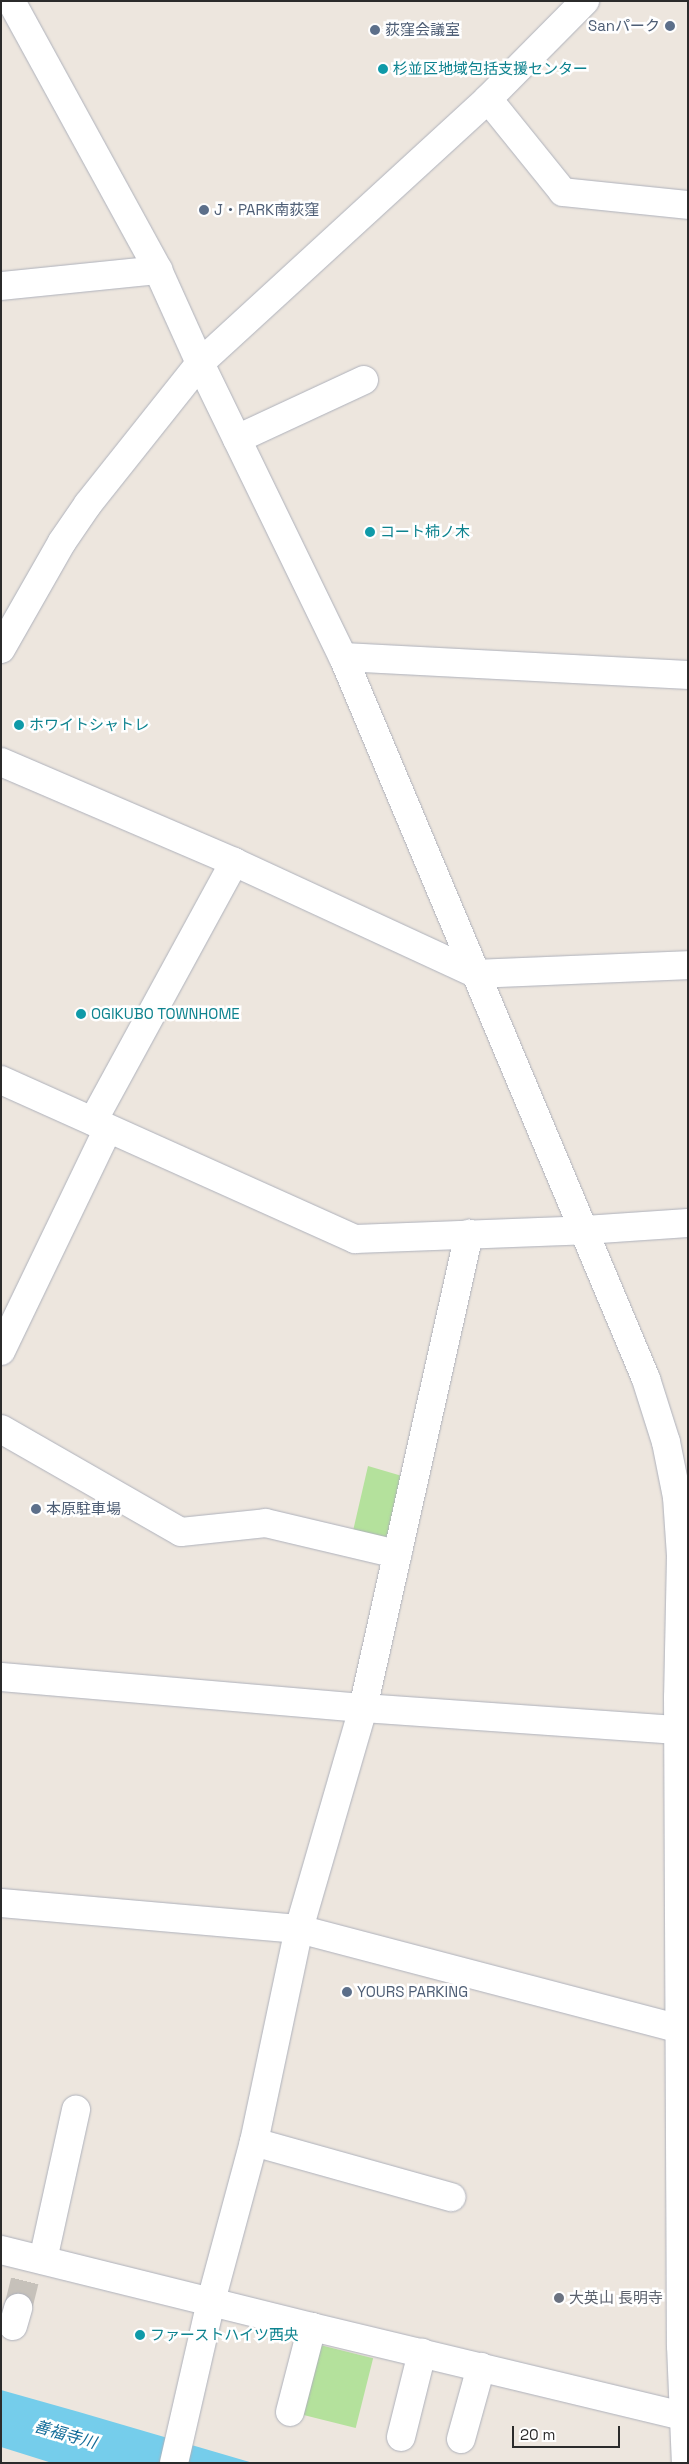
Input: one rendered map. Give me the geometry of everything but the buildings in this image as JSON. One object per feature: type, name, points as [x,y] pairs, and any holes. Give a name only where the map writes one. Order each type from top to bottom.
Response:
[{"type":"street","points":[[1,649],[8,624],[88,504],[200,363],[488,99],[585,1]]},
{"type":"street","points":[[13,2],[158,270],[200,363],[343,657],[646,1379],[682,1497],[681,2346],[686,2417],[686,2463]]},
{"type":"street","points":[[488,99],[563,192],[688,205]]},
{"type":"street","points":[[1,286],[158,270]]},
{"type":"street","points":[[238,439],[364,380]]},
{"type":"street","points":[[343,657],[688,675]]},
{"type":"street","points":[[1,762],[234,862],[476,974],[688,965]]},
{"type":"street","points":[[1,1351],[101,1125],[234,862]]},
{"type":"street","points":[[1,1080],[355,1239],[585,1230],[688,1223]]},
{"type":"street","points":[[176,2452],[211,2301],[254,2142],[299,1929],[363,1708],[469,1234]]},
{"type":"street","points":[[1,1430],[181,1532],[266,1523],[397,1554]]},
{"type":"street","points":[[1,1677],[363,1708],[683,1731]]},
{"type":"street","points":[[1,1903],[299,1929],[682,2014]]},
{"type":"street","points":[[33,2265],[76,2110]]},
{"type":"street","points":[[254,2142],[451,2197]]},
{"type":"street","points":[[1,2250],[33,2265],[211,2301],[686,2417]]},
{"type":"street","points":[[290,2412],[312,2327]]},
{"type":"street","points":[[402,2437],[422,2353]]},
{"type":"street","points":[[462,2439],[481,2367]]},
{"type":"green space","points":[[368,1466],[402,1476],[388,1535],[385,1537],[353,1531]]},
{"type":"green space","points":[[312,2343],[373,2358],[356,2428],[295,2413]]},
{"type":"water","name":"善福寺川","points":[[1,2390],[253,2463],[52,2463],[1,2447]]},
{"type":"tunnel","points":[[18,2308],[26,2277]]},
{"type":"place","name":"Sanパーク","points":[[670,26]]},
{"type":"place","name":"荻窪会議室","points":[[375,30]]},
{"type":"place","name":"杉並区地域包括支援センター","points":[[383,69]]},
{"type":"place","name":"J・PARK南荻窪","points":[[204,210]]},
{"type":"place","name":"コート柿ノ木","points":[[370,532]]},
{"type":"place","name":"ホワイトシャトレ","points":[[19,725]]},
{"type":"place","name":"OGIKUBO TOWNHOME","points":[[81,1014]]},
{"type":"place","name":"本原駐車場","points":[[36,1509]]},
{"type":"place","name":"YOURS PARKING","points":[[347,1992]]},
{"type":"place","name":"大英山 長明寺","points":[[559,2298]]},
{"type":"place","name":"ファーストハイツ西央","points":[[140,2335]]}]
